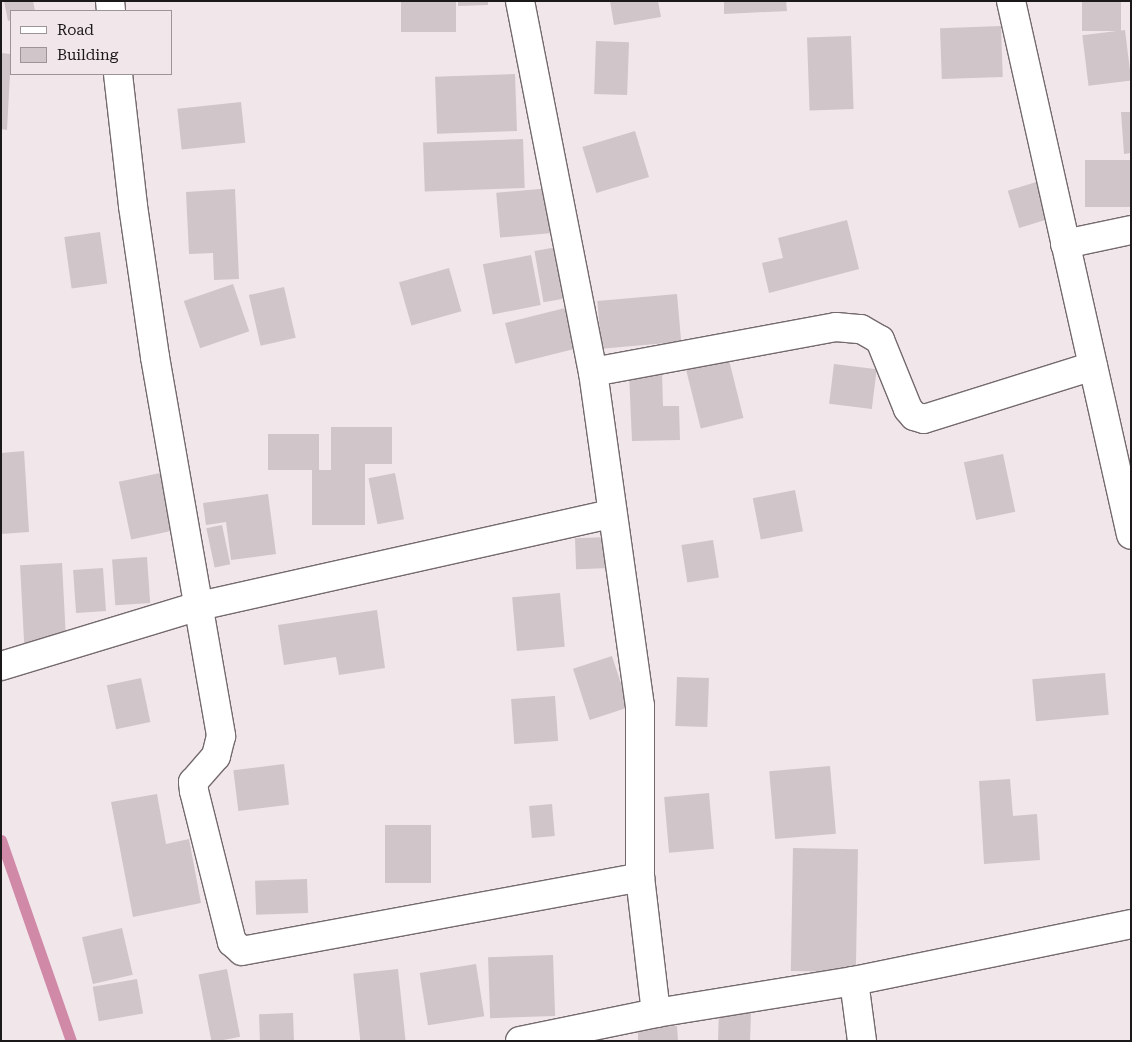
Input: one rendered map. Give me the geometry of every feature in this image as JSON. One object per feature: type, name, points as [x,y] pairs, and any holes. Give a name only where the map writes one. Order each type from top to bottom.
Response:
[{"type":"street","points":[[520,1],[593,372],[611,514],[640,706],[640,877],[656,1013]]},
{"type":"street","points":[[1011,1],[1093,366],[1121,450],[1131,535]]},
{"type":"street","points":[[118,75],[133,206],[155,357],[222,736],[216,756],[193,782],[194,791],[232,942],[237,948],[242,950],[640,877]]},
{"type":"street","points":[[1065,244],[1131,230]]},
{"type":"street","points":[[593,372],[836,327],[861,329],[880,340],[908,409],[914,416],[924,418],[1093,366]]},
{"type":"street","points":[[1,666],[199,606],[611,514]]},
{"type":"street","points":[[520,1041],[603,1032],[656,1013],[854,981],[1131,924]]},
{"type":"street","points":[[854,981],[862,1041]]},
{"type":"building","points":[[4,1],[33,1],[35,10],[10,10],[10,20],[8,21]]},
{"type":"building","points":[[401,1],[456,1],[456,32],[401,32]]},
{"type":"building","points":[[458,1],[488,1],[488,5],[458,6]]},
{"type":"building","points":[[610,1],[658,1],[661,17],[614,25]]},
{"type":"building","points":[[724,1],[786,1],[787,11],[724,14]]},
{"type":"building","points":[[1082,1],[1121,1],[1121,31],[1082,31]]},
{"type":"building","points":[[1001,26],[1003,77],[942,79],[940,28]]},
{"type":"building","points":[[1125,30],[1131,81],[1089,86],[1082,35]]},
{"type":"building","points":[[851,36],[854,109],[810,110],[807,38]]},
{"type":"building","points":[[596,41],[629,42],[627,95],[594,94]]},
{"type":"building","points":[[1,53],[10,54],[10,73],[7,130],[1,129]]},
{"type":"building","points":[[515,74],[517,131],[437,134],[435,77]]},
{"type":"building","points":[[241,102],[245,143],[182,149],[177,109]]},
{"type":"building","points":[[1121,112],[1131,112],[1131,153],[1124,154]]},
{"type":"building","points":[[635,131],[649,177],[596,193],[582,147]]},
{"type":"building","points":[[523,139],[525,188],[425,191],[423,142]]},
{"type":"building","points":[[1085,160],[1131,160],[1131,207],[1085,207]]},
{"type":"building","points":[[1046,179],[1057,216],[1019,228],[1008,191]]},
{"type":"building","points":[[551,188],[555,233],[500,238],[496,193]]},
{"type":"building","points":[[235,189],[239,279],[214,280],[213,253],[189,254],[186,192]]},
{"type":"building","points":[[847,220],[859,269],[769,293],[762,263],[783,258],[778,238]]},
{"type":"building","points":[[100,232],[107,283],[72,289],[64,237]]},
{"type":"building","points":[[563,246],[572,297],[543,302],[534,251]]},
{"type":"building","points":[[531,255],[541,305],[493,314],[483,264]]},
{"type":"building","points":[[449,268],[461,311],[411,326],[399,282]]},
{"type":"building","points":[[233,284],[249,331],[200,348],[184,301]]},
{"type":"building","points":[[284,287],[296,338],[261,346],[249,295]]},
{"type":"building","points":[[677,294],[681,342],[601,349],[597,301]]},
{"type":"building","points":[[573,306],[583,347],[515,364],[505,323]]},
{"type":"building","points":[[727,352],[743,418],[701,429],[684,363]]},
{"type":"building","points":[[834,364],[877,369],[872,409],[829,404]]},
{"type":"building","points":[[662,372],[663,406],[679,406],[680,440],[632,441],[629,373]]},
{"type":"building","points":[[331,427],[392,427],[392,464],[365,464],[365,525],[312,525],[312,470],[268,470],[268,434],[319,434],[319,470],[331,470]]},
{"type":"building","points":[[24,451],[29,532],[1,534],[1,453]]},
{"type":"building","points":[[1003,454],[1015,512],[976,520],[964,462]]},
{"type":"building","points":[[160,473],[172,531],[131,539],[119,482]]},
{"type":"building","points":[[395,473],[404,519],[377,524],[368,478]]},
{"type":"building","points":[[795,490],[803,531],[761,539],[753,498]]},
{"type":"building","points":[[268,494],[276,554],[231,560],[226,522],[206,525],[203,503]]},
{"type":"building","points":[[222,525],[230,564],[215,567],[206,528]]},
{"type":"building","points":[[609,537],[610,568],[576,569],[575,538]]},
{"type":"building","points":[[713,540],[719,578],[687,583],[681,545]]},
{"type":"building","points":[[147,557],[150,603],[115,605],[112,559]]},
{"type":"building","points":[[62,563],[66,642],[24,644],[20,565]]},
{"type":"building","points":[[103,568],[106,611],[76,613],[73,570]]},
{"type":"building","points":[[560,593],[565,647],[517,651],[512,597]]},
{"type":"building","points":[[377,610],[385,668],[339,675],[336,657],[284,665],[278,625]]},
{"type":"building","points":[[612,656],[629,707],[590,720],[573,669]]},
{"type":"building","points":[[1105,673],[1109,715],[1036,721],[1032,679]]},
{"type":"building","points":[[677,677],[709,678],[707,727],[675,726]]},
{"type":"building","points":[[141,678],[150,722],[116,729],[107,685]]},
{"type":"building","points":[[555,696],[558,741],[514,744],[511,699]]},
{"type":"building","points":[[284,764],[289,805],[238,811],[233,770]]},
{"type":"building","points":[[830,766],[836,834],[775,839],[769,771]]},
{"type":"building","points":[[1010,779],[1013,816],[1037,814],[1040,860],[984,864],[979,781]]},
{"type":"building","points":[[709,793],[714,849],[669,853],[664,797]]},
{"type":"building","points":[[157,794],[166,844],[189,839],[201,903],[133,917],[111,802]]},
{"type":"building","points":[[552,804],[555,836],[532,838],[529,806]]},
{"type":"building","points":[[385,825],[431,825],[431,883],[385,883]]},
{"type":"building","points":[[793,848],[858,849],[856,972],[791,971]]},
{"type":"building","points":[[307,879],[308,913],[256,915],[255,881]]},
{"type":"building","points":[[122,928],[133,975],[93,984],[82,937]]},
{"type":"building","points":[[553,955],[555,1016],[490,1018],[488,957]]},
{"type":"building","points":[[476,964],[484,1016],[428,1025],[420,973]]},
{"type":"building","points":[[227,969],[240,1037],[211,1041],[199,975]]},
{"type":"building","points":[[398,969],[406,1041],[360,1041],[353,974]]},
{"type":"building","points":[[137,979],[143,1013],[99,1021],[93,987]]},
{"type":"building","points":[[719,1012],[751,1013],[750,1041],[718,1041]]},
{"type":"building","points":[[293,1013],[294,1041],[260,1041],[259,1014]]},
{"type":"building","points":[[677,1026],[678,1041],[638,1041],[638,1028]]},
{"type":"waterway","points":[[1,840],[71,1041]]}]
